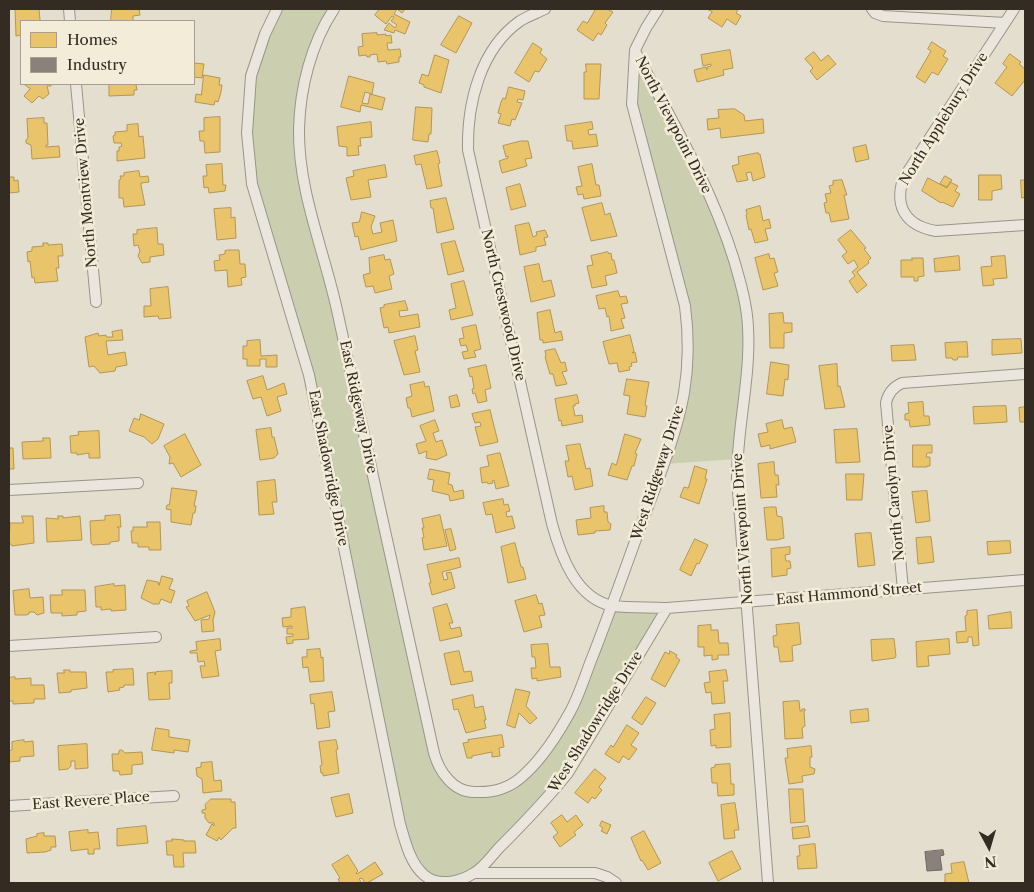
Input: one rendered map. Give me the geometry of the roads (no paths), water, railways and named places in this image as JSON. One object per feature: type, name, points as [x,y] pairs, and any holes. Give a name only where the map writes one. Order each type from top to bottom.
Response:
[{"type":"street","name":"East Shadowridge Drive","points":[[277,9],[265,34],[251,76],[247,133],[252,184],[309,375],[400,824],[407,846],[414,863],[425,876],[441,883],[460,880],[476,873]]},
{"type":"street","name":"East Ridgeway Drive","points":[[334,9],[314,50],[302,91],[299,130],[303,178],[335,298],[434,753],[443,775],[454,785],[470,792]]},
{"type":"street","name":"North Crestwood Drive","points":[[545,9],[520,21],[499,42],[486,63],[478,80],[469,115],[468,150],[556,536],[567,564],[580,587],[593,598],[612,606]]},
{"type":"street","name":"West Ridgeway Drive","points":[[470,792],[490,793],[508,786],[525,774],[543,753],[570,712],[612,606],[676,427],[684,392],[688,361],[688,331],[685,306],[632,104],[635,50],[658,9]]},
{"type":"street","points":[[872,9],[875,13],[883,16],[1005,23]]},
{"type":"street","name":"North Applebury Drive","points":[[1014,9],[903,179],[898,192],[901,207],[913,223],[922,228],[936,231],[1025,225]]},
{"type":"street","name":"North Viewpoint Drive","points":[[635,50],[695,164],[708,193],[732,253],[748,326],[748,359],[738,441],[737,478],[768,883]]},
{"type":"street","name":"North Montview Drive","points":[[76,85],[96,302]]},
{"type":"street","name":"North Carolyn Drive","points":[[903,590],[886,403],[888,396],[895,386],[902,383],[1025,374]]},
{"type":"street","points":[[9,490],[138,483]]},
{"type":"street","name":"East Hammond Street","points":[[612,606],[667,608],[747,603],[1025,580]]},
{"type":"street","name":"West Shadowridge Drive","points":[[476,873],[548,798],[568,773],[667,608]]},
{"type":"street","points":[[9,646],[156,637]]},
{"type":"street","name":"East Revere Place","points":[[9,806],[174,796]]},
{"type":"street","points":[[476,873],[595,873],[607,877],[616,883]]}]
